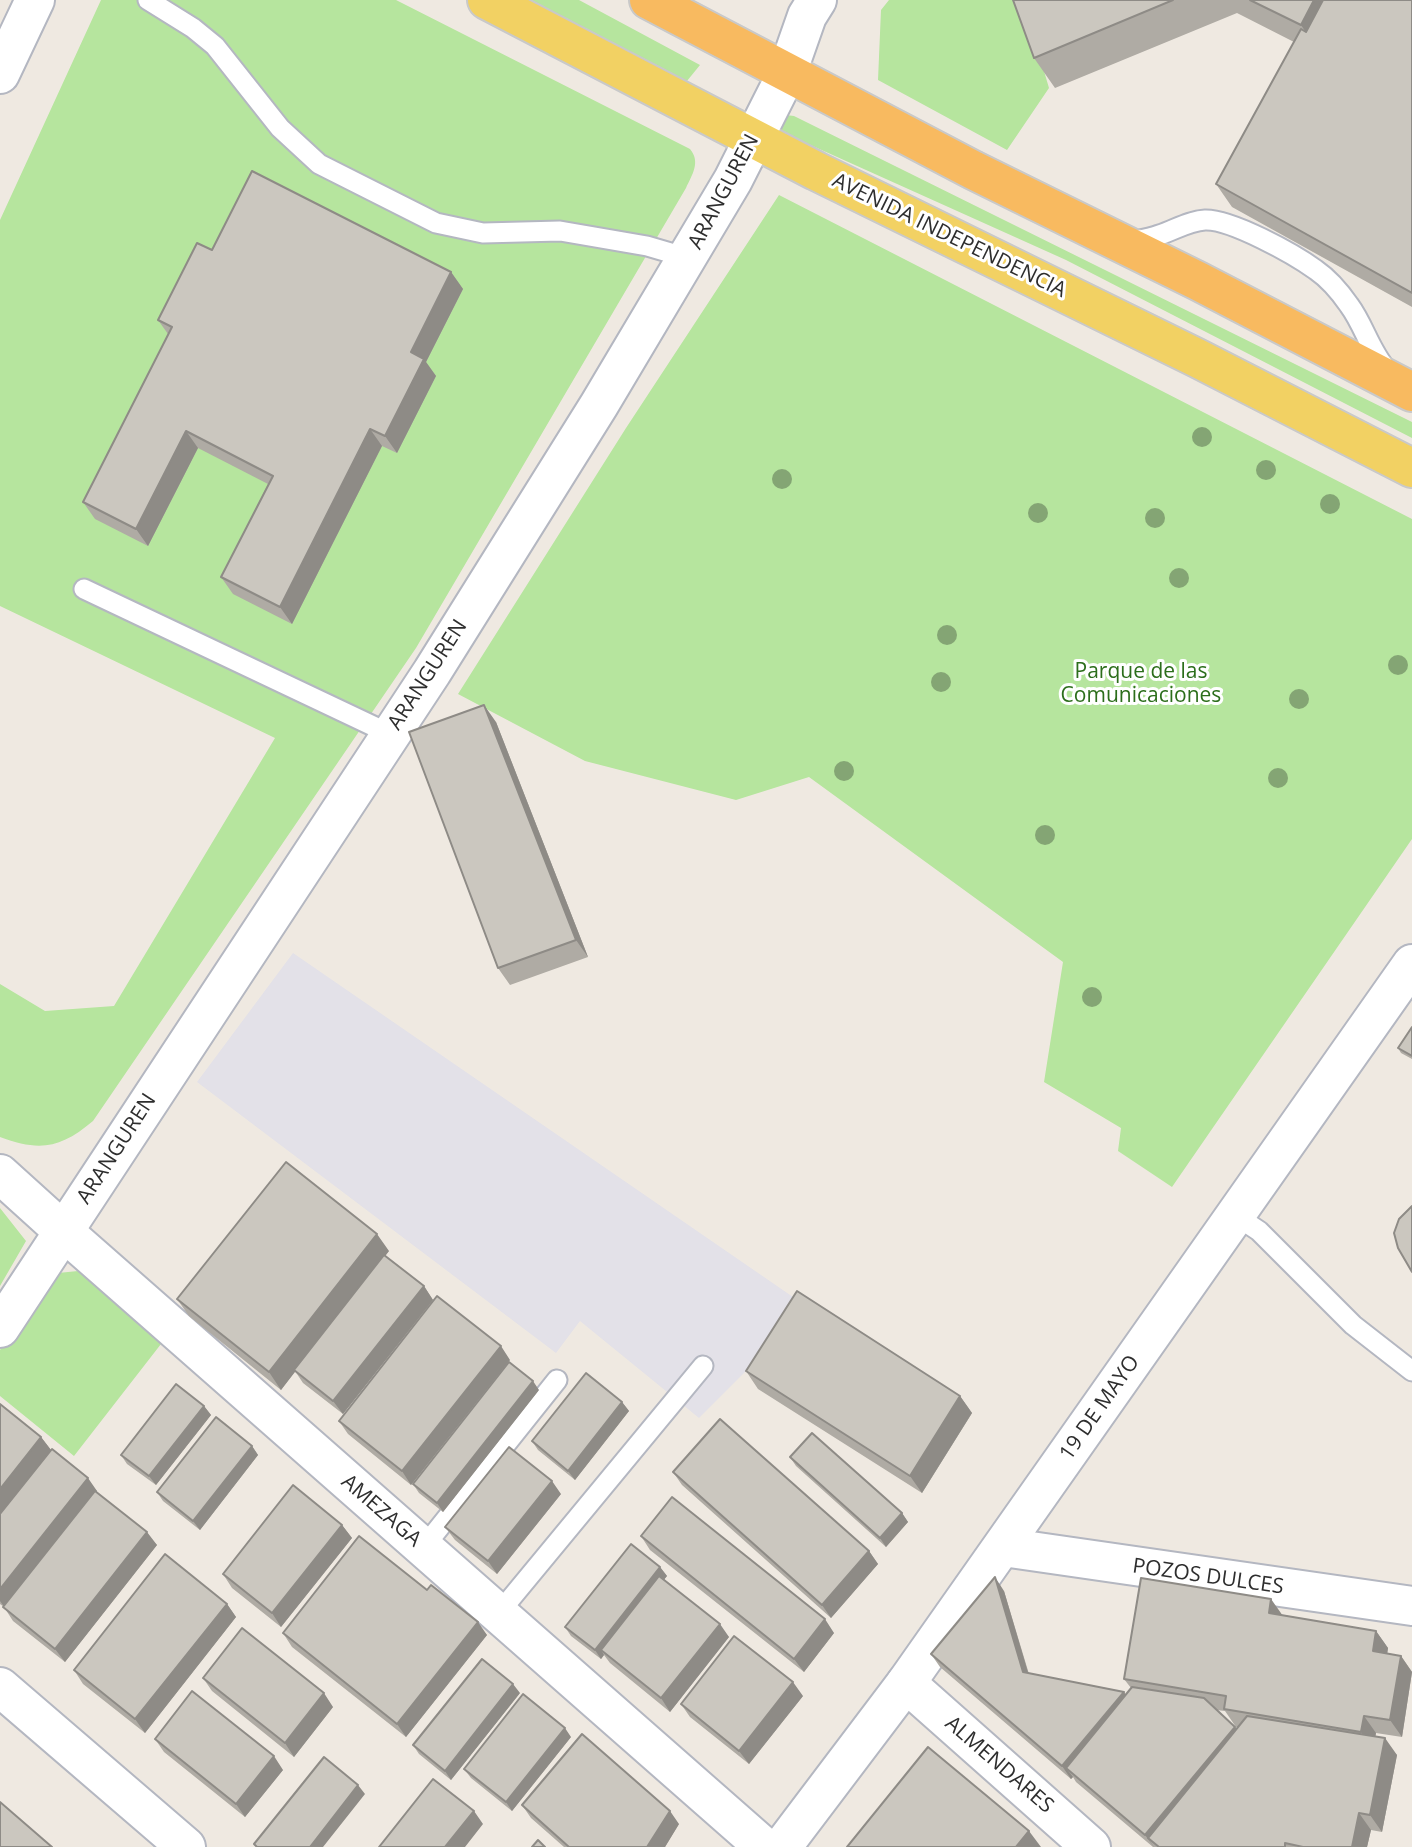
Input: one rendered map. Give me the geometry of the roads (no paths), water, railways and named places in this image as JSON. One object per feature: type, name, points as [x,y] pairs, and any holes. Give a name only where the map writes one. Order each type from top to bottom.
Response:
[{"type":"highway","points":[[649,0],[973,170],[1407,389]]},
{"type":"main road","name":"AVENIDA INDEPENDENCIA","points":[[487,0],[753,138],[1412,468]]},
{"type":"street","points":[[0,74],[35,0]]},
{"type":"street","name":"ARANGUREN","points":[[0,1328],[432,672],[570,452],[733,180],[787,73],[807,16],[817,0]]},
{"type":"street","name":"19 DE MAYO","points":[[782,1847],[906,1683],[1412,964]]},
{"type":"street","name":"AMEZAGA","points":[[0,1174],[764,1847]]},
{"type":"street","name":"POZOS DULCES","points":[[1003,1547],[1412,1606]]},
{"type":"street","name":"ALMENDARES","points":[[906,1683],[1091,1847]]},
{"type":"street","points":[[0,1686],[186,1847]]},
{"type":"lane","points":[[148,0],[193,27],[215,46],[280,128],[320,164],[436,223],[484,233],[560,231],[647,246],[688,258]]},
{"type":"lane","points":[[1122,244],[1205,220],[1233,226],[1292,255],[1317,270],[1334,285],[1351,307],[1381,363],[1407,389]]},
{"type":"lane","points":[[84,589],[390,734]]},
{"type":"lane","points":[[1235,1215],[1259,1231],[1353,1325],[1412,1371]]},
{"type":"lane","points":[[498,1614],[703,1366]]},
{"type":"lane","points":[[423,1548],[557,1380]]},
{"type":"park label","name":"Parque de las Comunicaciones","points":[[1141,684]]}]
